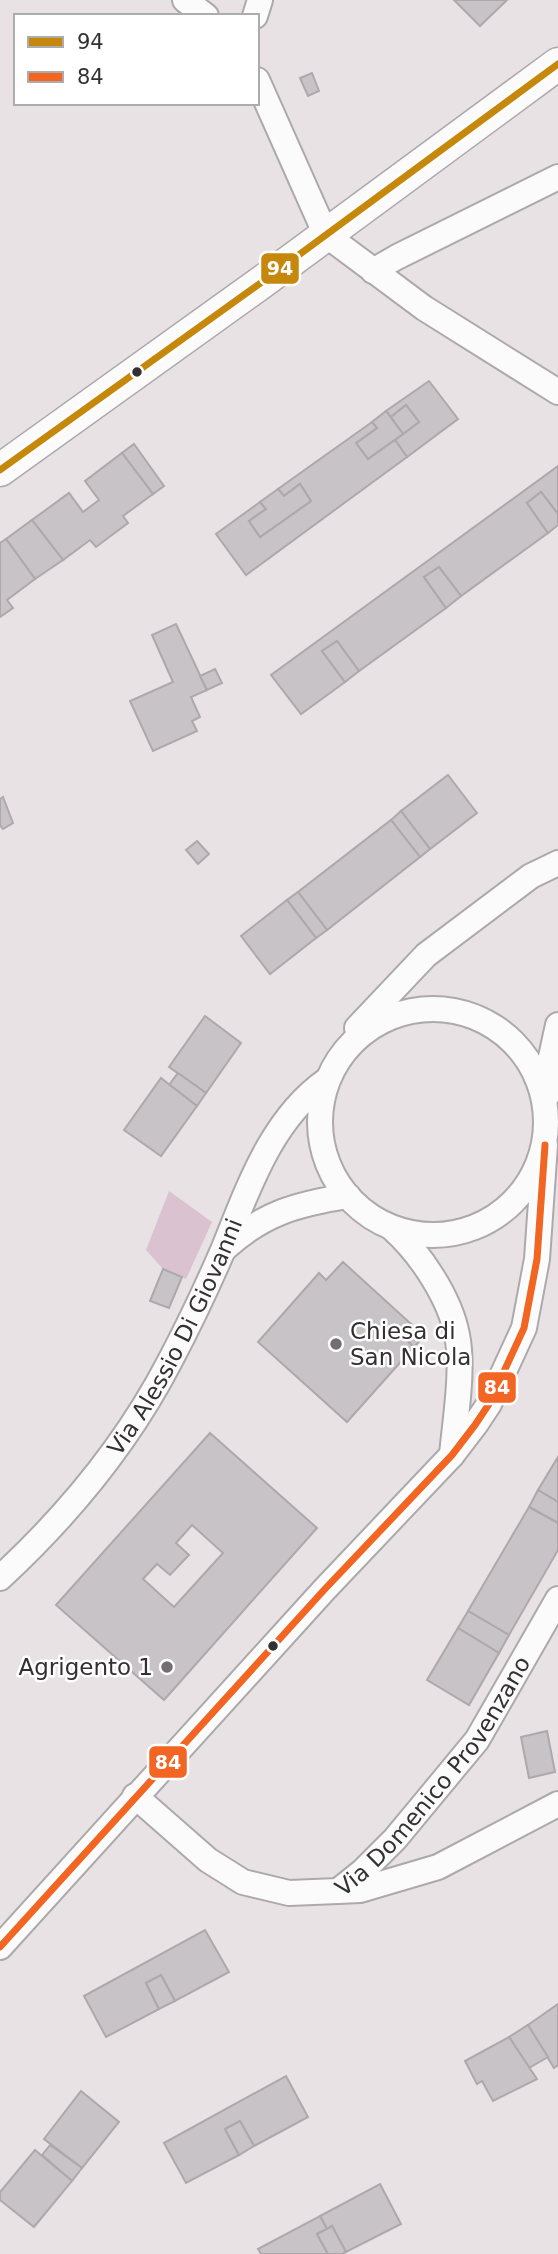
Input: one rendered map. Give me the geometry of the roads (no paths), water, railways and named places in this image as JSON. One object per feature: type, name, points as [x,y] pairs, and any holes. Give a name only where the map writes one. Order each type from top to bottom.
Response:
[{"type":"street","points":[[185,0],[203,14]]},
{"type":"street","points":[[0,470],[558,64]]},
{"type":"street","points":[[259,84],[326,235],[424,308],[558,392]]},
{"type":"street","points":[[373,271],[558,177]]},
{"type":"street","name":"Via Alessio Di Giovanni","points":[[348,1046],[354,1031],[426,955],[531,877],[558,863]]},
{"type":"street","name":"Via Alessio Di Giovanni","points":[[548,1119],[540,1081],[525,1053],[496,1026],[470,1014],[431,1007],[407,1011],[370,1027],[348,1046],[327,1080],[320,1108],[320,1134],[324,1154],[341,1190],[358,1208],[392,1229],[413,1234],[452,1234],[481,1226],[504,1211],[531,1182],[545,1145],[548,1119],[548,1071],[558,1025]]},
{"type":"street","name":"Via Alessio Di Giovanni","points":[[0,1578],[30,1550],[100,1469],[148,1402],[222,1251],[249,1182],[289,1117],[307,1094],[327,1080]]},
{"type":"street","points":[[0,1947],[314,1600],[452,1455],[489,1404],[524,1328],[537,1259],[545,1145]]},
{"type":"street","points":[[222,1251],[260,1221],[282,1210],[348,1196]]},
{"type":"street","points":[[392,1229],[412,1246],[440,1291],[457,1335],[459,1382],[452,1455]]},
{"type":"street","name":"Via Domenico Provenzano","points":[[135,1797],[208,1860],[243,1882],[289,1892],[338,1891],[363,1871],[394,1839],[477,1740],[558,1599]]},
{"type":"street","points":[[338,1891],[360,1890],[438,1867],[558,1804]]},
{"type":"place","name":"Chiesa di San Nicola","points":[[336,1344]]},
{"type":"place","name":"Agrigento 1","points":[[167,1667]]}]
